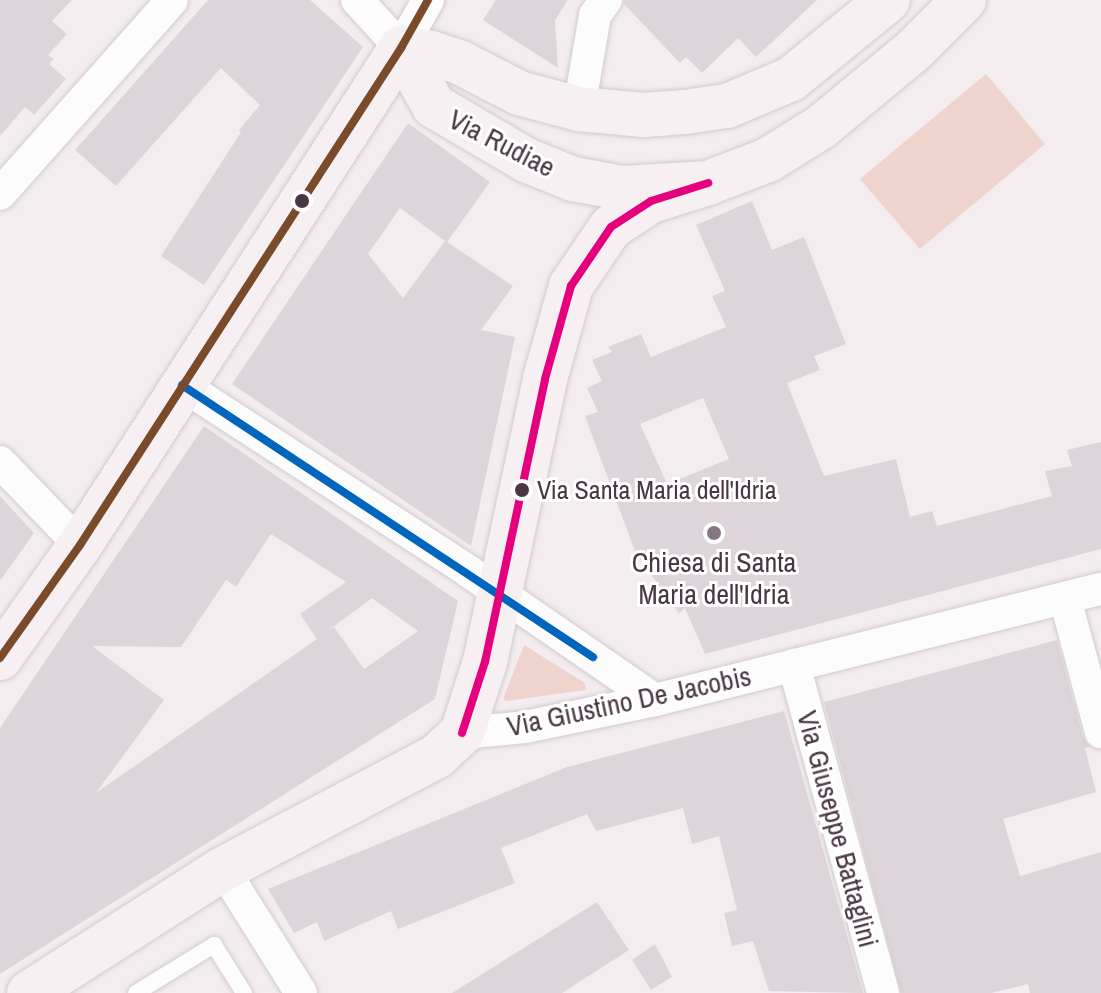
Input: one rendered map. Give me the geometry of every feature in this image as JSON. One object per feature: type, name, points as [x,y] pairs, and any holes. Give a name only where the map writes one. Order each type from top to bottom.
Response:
[{"type":"main road","name":"Via Rudiae","points":[[401,48],[441,56],[519,93],[579,109],[644,115],[727,106],[791,79],[888,0]]},
{"type":"main road","name":"Via Rudiae","points":[[401,48],[434,106],[526,160],[573,179],[623,188],[708,183],[768,160],[821,127],[913,51],[964,0]]},
{"type":"main road","points":[[0,658],[80,545],[401,48]]},
{"type":"main road","points":[[29,993],[223,869],[437,756],[462,733],[485,662],[545,379],[571,286],[611,227],[651,201],[708,183]]},
{"type":"street","points":[[0,194],[172,0]]},
{"type":"street","points":[[357,0],[401,48],[428,0]]},
{"type":"street","points":[[579,109],[595,15],[606,0]]},
{"type":"street","points":[[182,385],[499,593],[655,700]]},
{"type":"street","points":[[0,462],[80,545]]},
{"type":"street","name":"Via Giustino De Jacobis","points":[[462,733],[525,727],[655,700],[1101,589]]},
{"type":"street","points":[[1065,598],[1101,732]]},
{"type":"street","name":"Via Giuseppe Battaglini","points":[[794,665],[883,993]]},
{"type":"street","points":[[223,869],[301,993]]},
{"type":"lane","points":[[136,993],[214,945],[244,993]]},
{"type":"shaded area","points":[[986,74],[1045,144],[920,249],[860,179]]},
{"type":"shaded area","points":[[524,645],[585,683],[586,690],[503,699]]},
{"type":"building","points":[[0,0],[72,0],[52,21],[67,34],[48,55],[54,59],[49,64],[66,79],[34,115],[25,107],[0,136]]},
{"type":"building","points":[[208,0],[310,0],[363,47],[204,285],[161,256],[241,132],[239,130],[260,105],[221,68],[116,186],[75,150]]},
{"type":"building","points":[[496,0],[568,0],[555,20],[558,68],[483,20]]},
{"type":"building","points":[[625,0],[817,0],[756,57],[738,38],[702,73],[686,57],[680,63],[624,4]]},
{"type":"building","points":[[408,123],[490,182],[447,242],[513,286],[481,330],[515,337],[471,546],[232,384]],"holes":[[[400,208],[445,241],[403,298],[368,254]]]},
{"type":"building","points":[[752,201],[772,250],[804,237],[846,344],[814,356],[820,370],[787,383],[824,476],[896,459],[910,517],[932,511],[937,526],[1052,496],[1045,471],[1072,466],[1067,450],[1101,442],[1101,549],[705,654],[685,608],[679,613],[636,554],[585,416],[598,412],[587,388],[602,381],[592,360],[612,352],[608,347],[641,334],[651,357],[726,327],[712,296],[725,291],[696,225]],"holes":[[[703,398],[729,459],[667,484],[640,424]]]},
{"type":"building","points":[[204,426],[458,601],[435,699],[0,974],[0,728]],"holes":[[[271,534],[346,582],[300,614],[317,639],[96,793],[164,700],[92,646],[181,647],[226,580],[236,587]],[[372,598],[418,631],[364,669],[334,627],[325,633]]]},
{"type":"building","points":[[0,496],[34,533],[0,581]]},
{"type":"building","points":[[1057,640],[1083,737],[1090,747],[1085,748],[1096,792],[1003,819],[1020,876],[1101,852],[1101,993],[1030,993],[1028,984],[991,993],[901,993],[824,702]]},
{"type":"building","points":[[784,711],[863,993],[769,991],[753,941],[732,946],[724,913],[737,910],[719,836],[692,844],[683,808],[596,831],[587,814],[501,848],[515,883],[398,929],[391,911],[324,941],[317,922],[294,933],[268,889],[567,767]]},
{"type":"building","points":[[597,902],[629,950],[562,993],[452,993]]},
{"type":"building","points":[[655,944],[672,977],[651,990],[632,960]]},
{"type":"transit line","points":[[0,658],[80,545],[401,48],[428,0]]},
{"type":"transit line","points":[[462,733],[485,662],[545,379],[571,286],[611,227],[651,201],[708,183]]},
{"type":"transit line","points":[[182,385],[593,657]]},
{"type":"place","name":"Via Santa Maria dell'Idria","points":[[522,490]]},
{"type":"place","name":"Chiesa di Santa Maria dell'Idria","points":[[714,533]]}]
